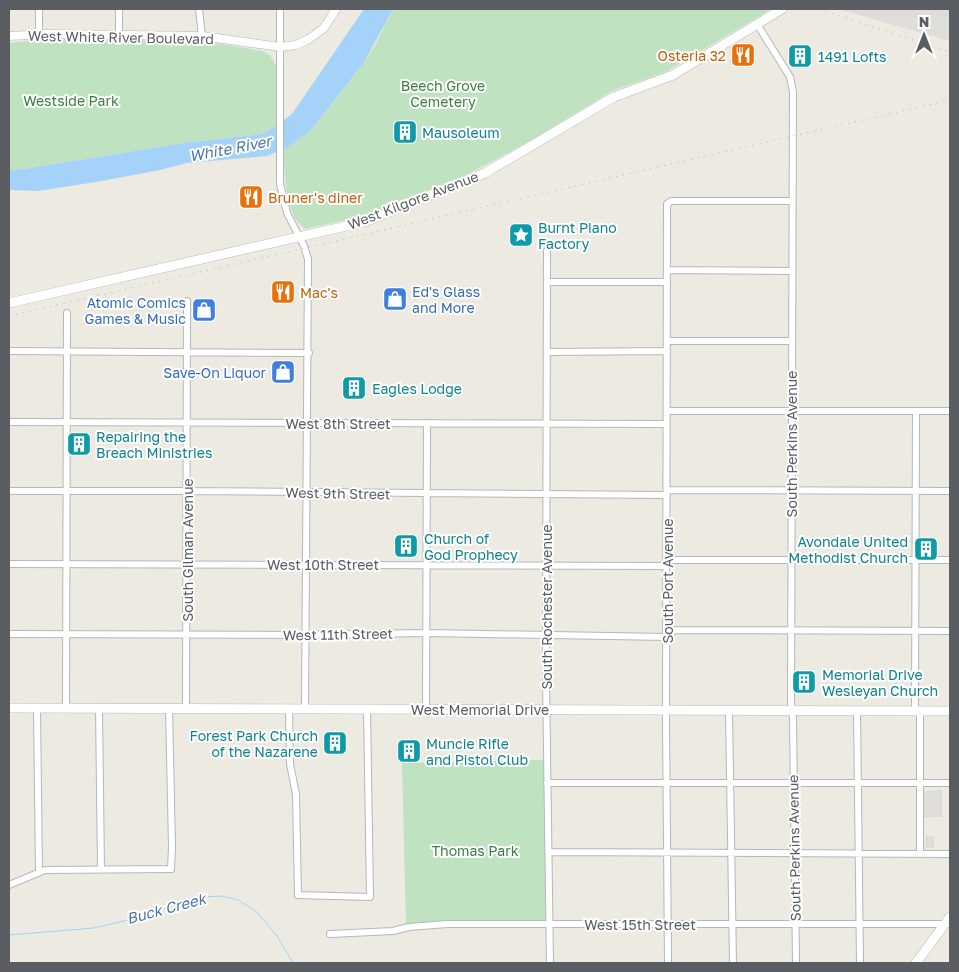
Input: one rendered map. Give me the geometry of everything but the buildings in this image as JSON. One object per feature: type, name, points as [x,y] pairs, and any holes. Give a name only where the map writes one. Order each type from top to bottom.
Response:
[{"type":"main road","name":"West Kilgore Avenue","points":[[9,303],[364,222],[485,172],[614,97],[672,75],[782,9]]},
{"type":"main road","name":"West Memorial Drive","points":[[9,708],[546,708],[729,711],[950,711]]},
{"type":"main road","points":[[916,963],[947,924],[950,917]]},
{"type":"street","points":[[39,9],[39,34]]},
{"type":"street","points":[[119,9],[119,35]]},
{"type":"street","points":[[199,9],[202,36]]},
{"type":"street","points":[[280,9],[280,175],[284,205],[308,259],[306,709]]},
{"type":"street","name":"West White River Boulevard","points":[[9,36],[39,34],[202,36],[280,47],[296,45],[309,39],[324,28],[336,9]]},
{"type":"street","name":"South Perkins Avenue","points":[[757,24],[788,73],[793,88],[791,631],[796,963]]},
{"type":"street","name":"South Port Avenue","points":[[668,963],[666,854],[667,204],[671,201],[792,201]]},
{"type":"street","name":"South Rochester Avenue","points":[[547,252],[546,708],[550,963]]},
{"type":"street","points":[[667,270],[792,271]]},
{"type":"street","points":[[547,282],[667,282]]},
{"type":"street","name":"South Gilman Avenue","points":[[186,708],[187,301]]},
{"type":"street","points":[[66,708],[67,312]]},
{"type":"street","points":[[667,341],[792,341]]},
{"type":"street","points":[[9,351],[309,353]]},
{"type":"street","points":[[547,352],[667,351]]},
{"type":"street","points":[[667,411],[950,411]]},
{"type":"street","points":[[916,411],[915,631],[921,783],[920,854]]},
{"type":"street","name":"West 8th Street","points":[[9,422],[666,424]]},
{"type":"street","points":[[426,709],[427,423]]},
{"type":"street","name":"West 9th Street","points":[[9,491],[546,495],[791,491],[950,491]]},
{"type":"street","name":"West 10th Street","points":[[9,564],[547,565],[950,560]]},
{"type":"street","name":"West 11th Street","points":[[9,634],[667,634],[791,631],[950,631]]},
{"type":"street","points":[[36,708],[40,872]]},
{"type":"street","points":[[99,708],[101,870]]},
{"type":"street","points":[[9,885],[45,870],[171,869],[169,708]]},
{"type":"street","points":[[289,709],[290,764],[296,794],[298,895],[370,897],[368,709]]},
{"type":"street","points":[[857,710],[860,963]]},
{"type":"street","points":[[729,711],[733,963]]},
{"type":"street","points":[[547,783],[950,783]]},
{"type":"street","points":[[548,852],[950,854]]},
{"type":"street","name":"West 15th Street","points":[[330,934],[393,931],[409,927],[448,924],[947,924]]},
{"type":"shaded area","points":[[838,9],[950,9],[950,41]]},
{"type":"shaded area","points":[[942,790],[942,817],[924,817],[923,791]]},
{"type":"shaded area","points":[[925,836],[934,836],[934,848],[925,848]]},
{"type":"green space","name":"Beech Grove Cemetery","points":[[393,9],[771,9],[665,72],[612,91],[534,139],[468,174],[362,216],[306,229],[299,224],[290,205],[285,180],[284,149],[310,131],[361,67],[375,45]]},
{"type":"green space","name":"Westside Park","points":[[48,38],[198,40],[262,51],[270,55],[276,66],[276,127],[262,134],[183,143],[9,170],[9,43]]},
{"type":"green space","name":"Thomas Park","points":[[545,760],[546,922],[453,921],[406,925],[402,763]]},
{"type":"water","name":"White River","points":[[364,9],[393,9],[363,64],[310,131],[288,147],[267,156],[187,163],[160,170],[38,191],[9,190],[9,170],[183,143],[262,134],[292,114]]},
{"type":"waterway","name":"Buck Creek","points":[[9,935],[94,928],[136,918],[199,897],[221,896],[238,900],[257,912],[277,936],[293,963]]},
{"type":"railway","points":[[819,9],[950,52]]},
{"type":"railway","points":[[9,316],[950,100]]},
{"type":"place","name":"Osteria 32","points":[[743,55]]},
{"type":"place","name":"1491 Lofts","points":[[800,56]]},
{"type":"place","name":"Mausoleum","points":[[405,132]]},
{"type":"place","name":"Bruner's diner","points":[[251,197]]},
{"type":"place","name":"Burnt Piano Factory","points":[[521,235]]},
{"type":"place","name":"Mac's","points":[[283,292]]},
{"type":"place","name":"Ed's Glass and More","points":[[395,299]]},
{"type":"place","name":"Atomic Comics Games & Music","points":[[204,310]]},
{"type":"place","name":"Save-On Liquor","points":[[283,372]]},
{"type":"place","name":"Eagles Lodge","points":[[354,388]]},
{"type":"place","name":"Repairing the Breach Ministries","points":[[79,444]]},
{"type":"place","name":"Church of God Prophecy","points":[[406,546]]},
{"type":"place","name":"Avondale United Methodist Church","points":[[926,549]]},
{"type":"place","name":"Memorial Drive Wesleyan Church","points":[[804,682]]},
{"type":"place","name":"Forest Park Church of the Nazarene","points":[[335,743]]},
{"type":"place","name":"Muncie Rifle and Pistol Club","points":[[409,751]]}]
